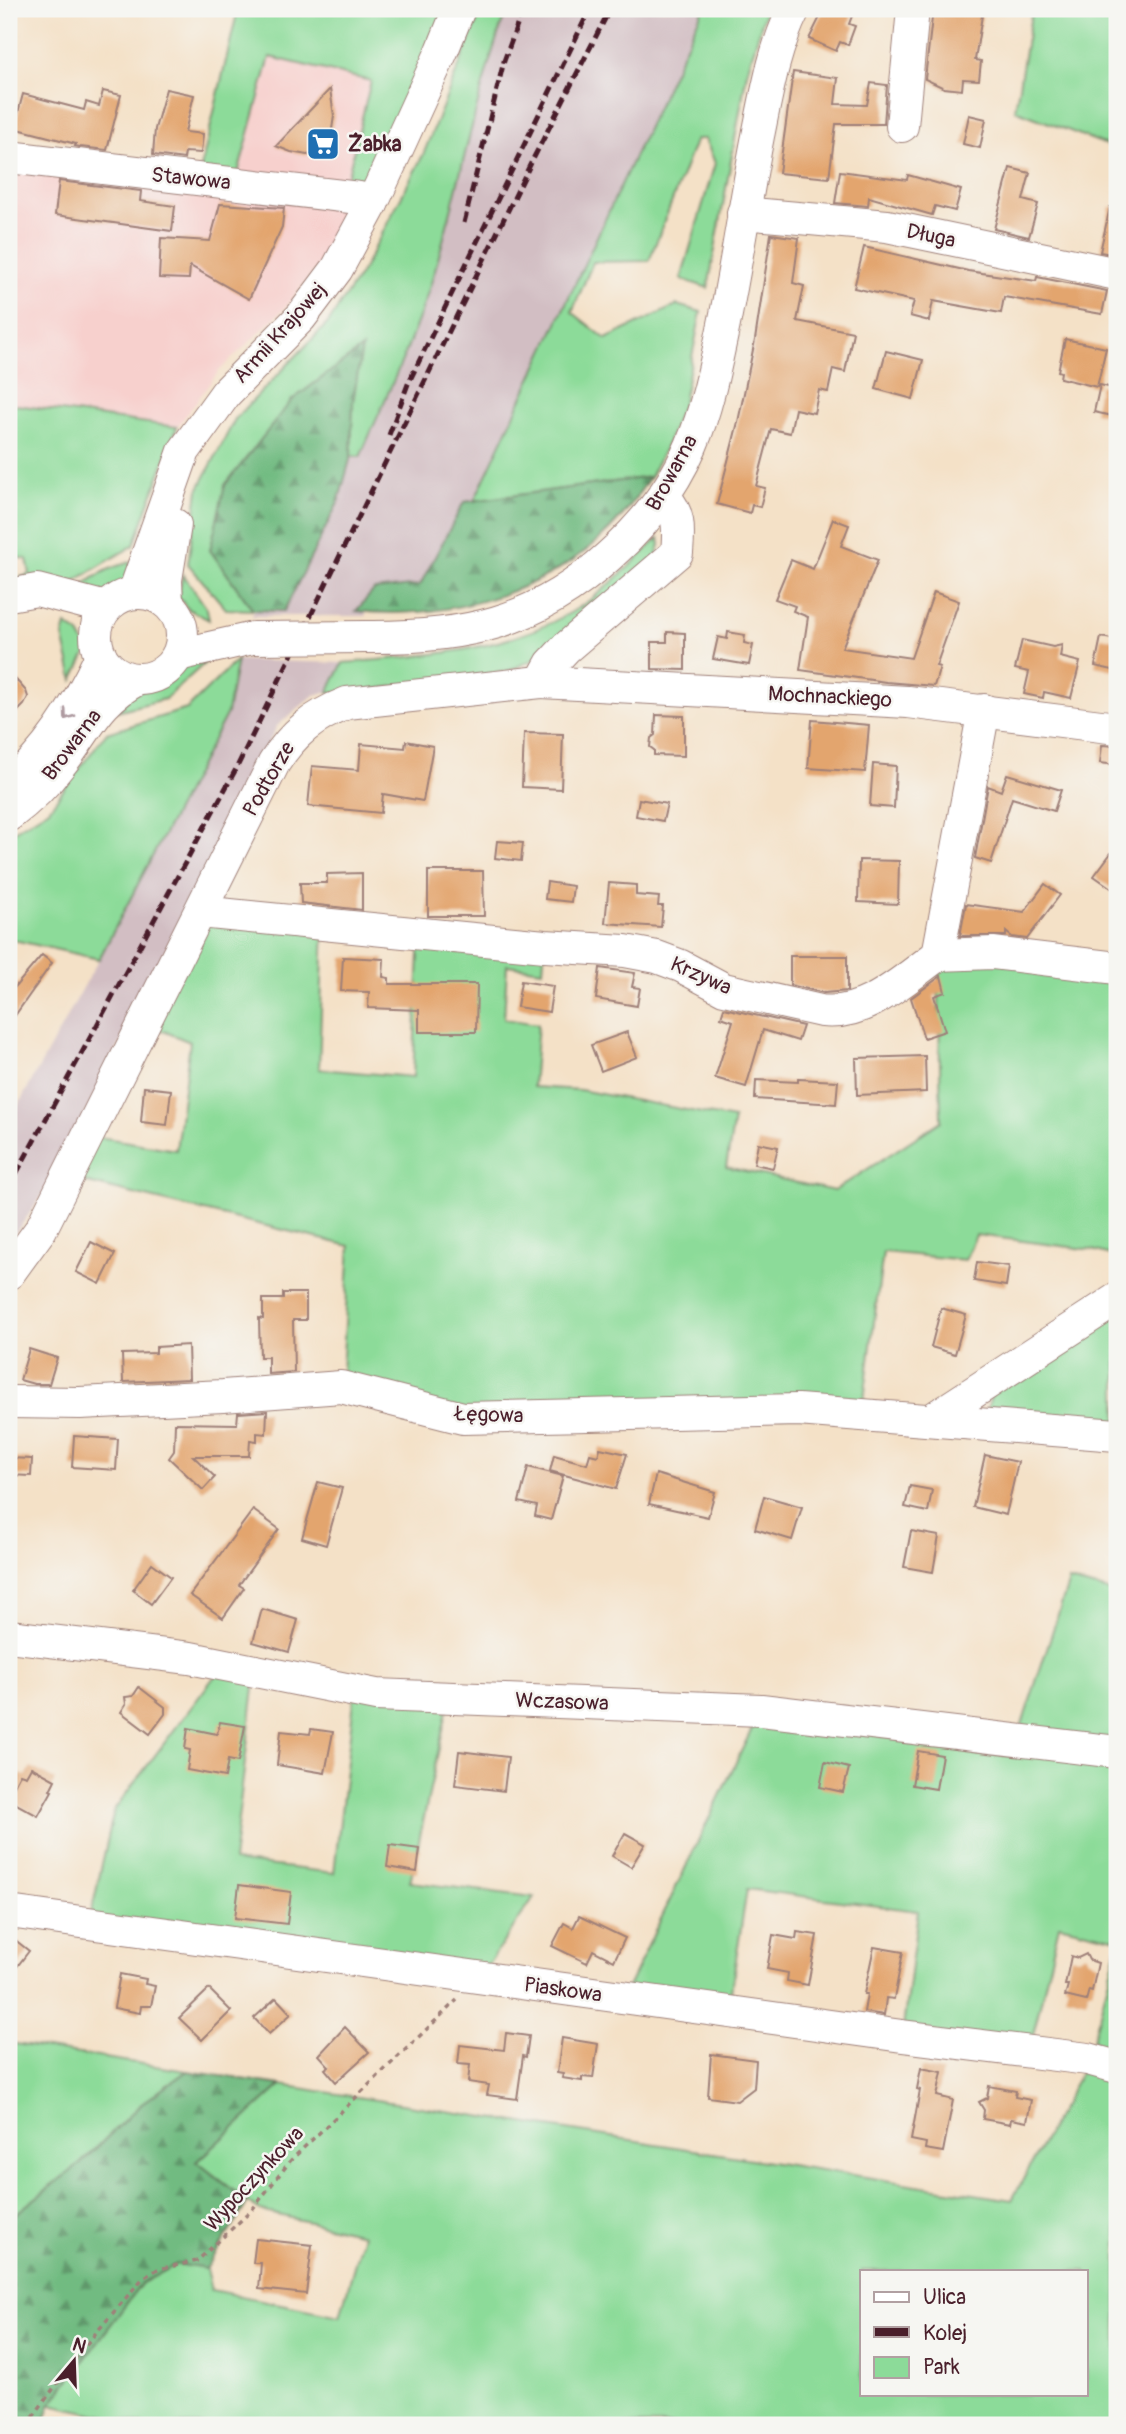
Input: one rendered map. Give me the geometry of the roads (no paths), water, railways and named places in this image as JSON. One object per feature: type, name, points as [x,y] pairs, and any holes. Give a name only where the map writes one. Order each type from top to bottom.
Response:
[{"type":"street","name":"Armii Krajowej","points":[[134,593],[184,451],[226,393],[301,317],[337,269],[372,204],[459,9]]},
{"type":"street","name":"Browarna","points":[[176,628],[253,638],[401,638],[476,629],[504,621],[563,593],[639,529],[664,496],[690,449],[707,398],[728,304],[768,82],[794,9]]},
{"type":"street","points":[[902,127],[913,9]]},
{"type":"street","name":"Stawowa","points":[[9,157],[359,198],[372,204]]},
{"type":"street","name":"Długa","points":[[743,213],[887,226],[1117,274]]},
{"type":"street","name":"Armii Krajowej","points":[[176,628],[166,580],[177,513],[202,426]]},
{"type":"street","points":[[541,682],[551,664],[566,648],[677,553],[677,516],[664,496]]},
{"type":"street","points":[[9,595],[37,590],[101,633],[116,672],[138,679],[162,673],[176,628],[150,594],[134,593],[119,597],[101,633]]},
{"type":"street","points":[[9,609],[31,609],[62,616],[101,633]]},
{"type":"street","name":"Browarna","points":[[9,785],[38,755],[69,714],[101,633]]},
{"type":"street","name":"Browarna","points":[[9,815],[37,791],[60,765],[98,710],[111,696],[138,679]]},
{"type":"street","name":"Mochnackiego","points":[[541,682],[895,701],[1117,728]]},
{"type":"street","name":"Podtorze","points":[[9,1273],[41,1229],[274,763],[287,743],[306,724],[324,712],[347,703],[541,682]]},
{"type":"street","points":[[984,710],[938,955],[993,953],[1117,968]]},
{"type":"street","name":"Krzywa","points":[[200,912],[545,946],[625,951],[657,957],[724,989],[836,1013],[876,999],[938,955]]},
{"type":"street","points":[[931,1420],[1117,1299]]},
{"type":"street","name":"Łęgowa","points":[[9,1402],[80,1404],[341,1387],[463,1418],[798,1410],[1117,1435]]},
{"type":"street","name":"Wczasowa","points":[[9,1636],[190,1658],[376,1695],[761,1710],[1117,1752]]},
{"type":"street","name":"Piaskowa","points":[[9,1912],[902,2036],[1088,2059],[1117,2067]]},
{"type":"railway","points":[[464,223],[504,61],[523,9]]},
{"type":"railway","points":[[389,435],[408,384],[590,9]]},
{"type":"railway","points":[[9,1187],[236,769],[531,163],[610,9]]},
{"type":"place","name":"Żabka","points":[[323,144]]}]
